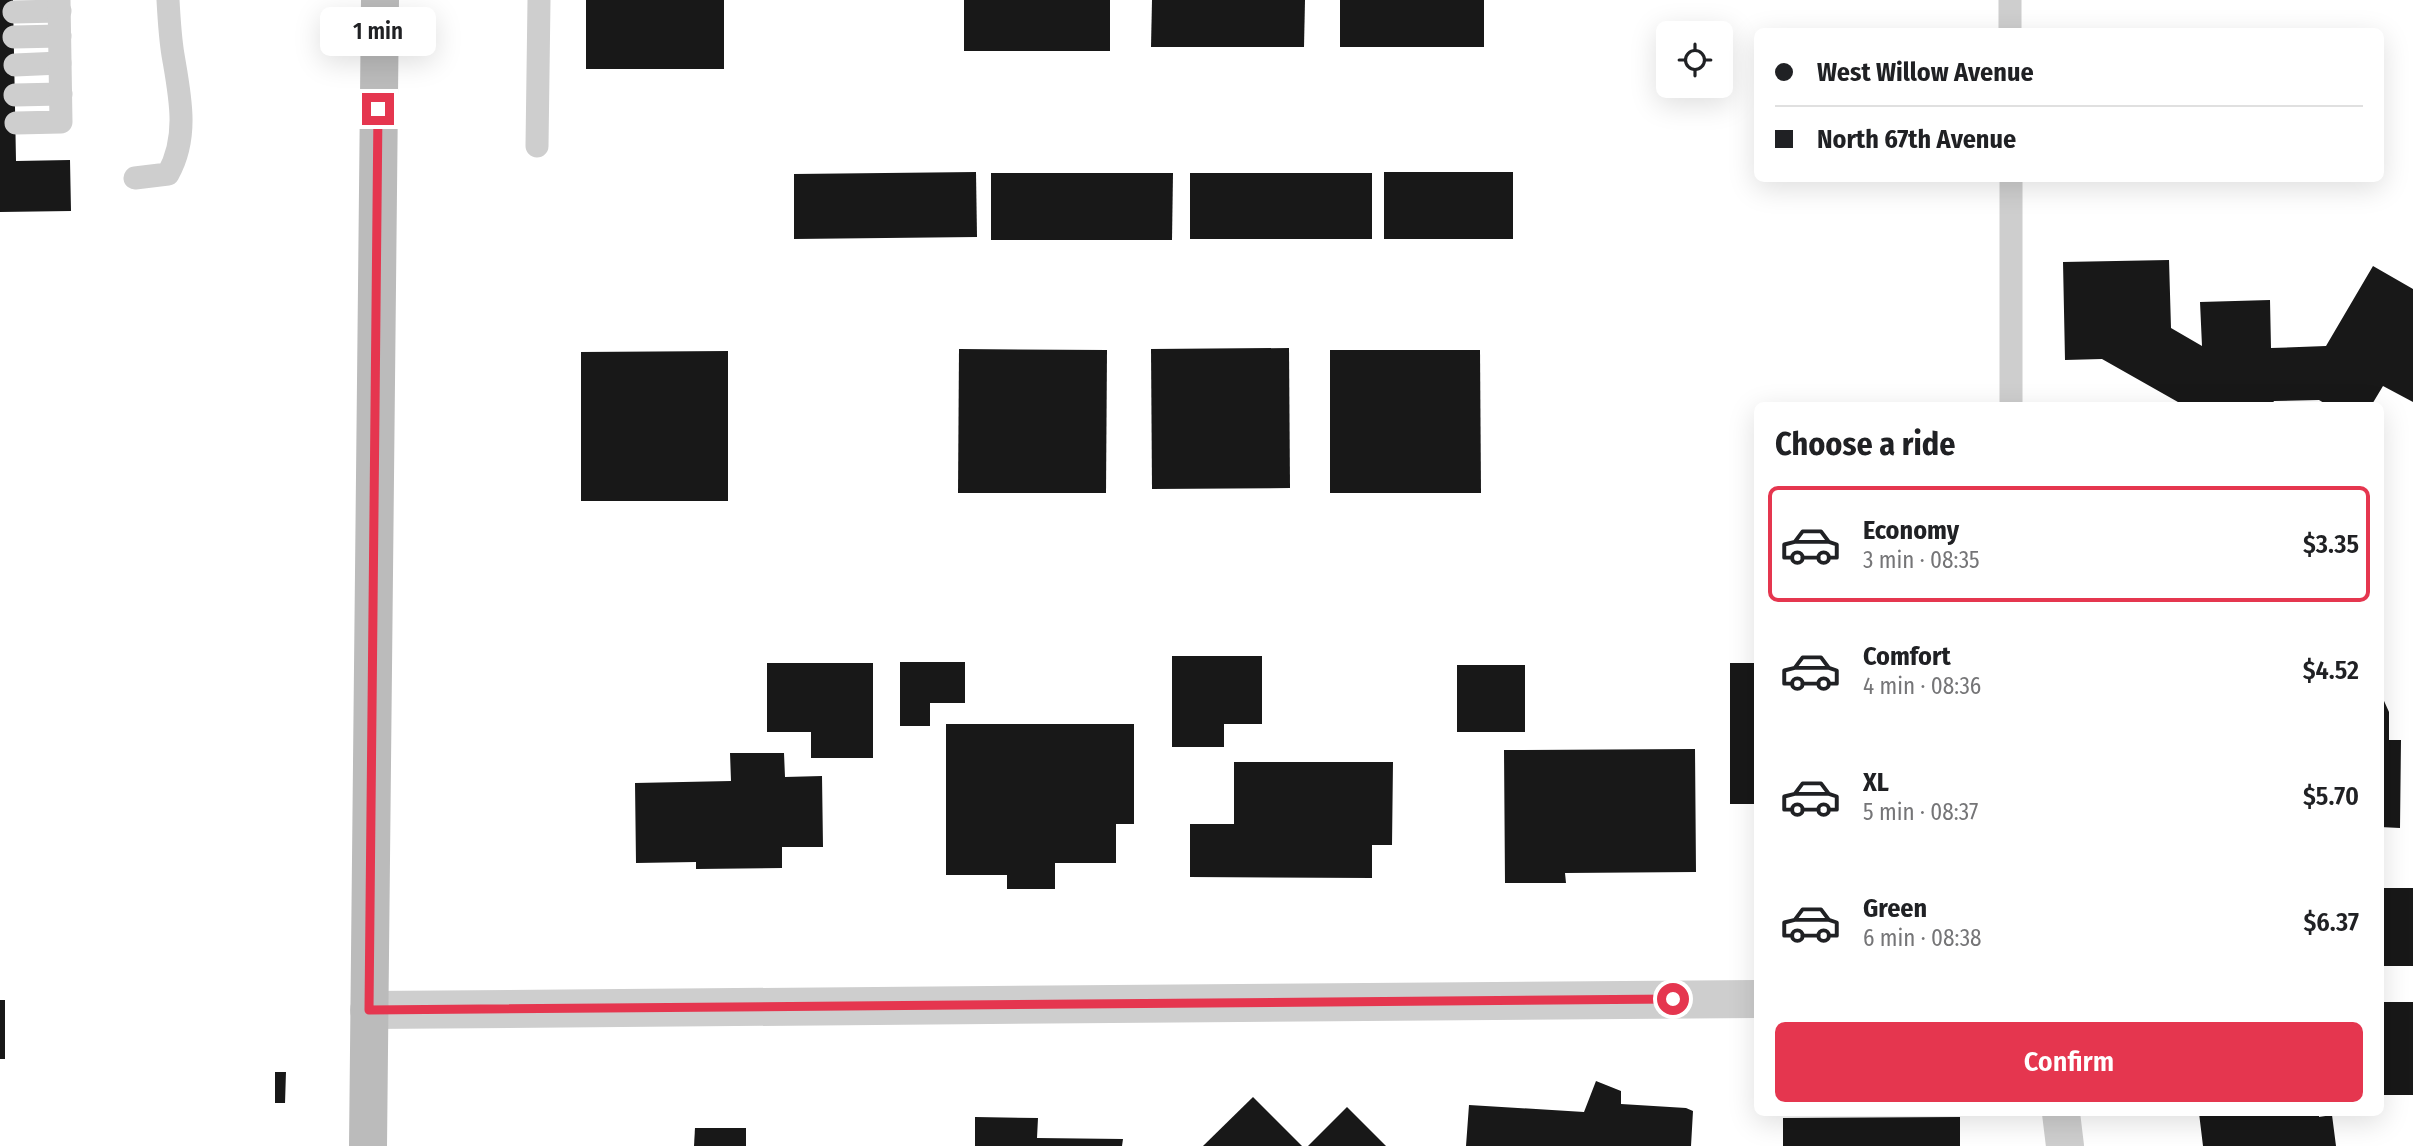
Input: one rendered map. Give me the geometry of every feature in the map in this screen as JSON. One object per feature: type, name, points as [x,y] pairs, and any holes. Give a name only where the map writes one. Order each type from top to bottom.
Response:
[{"type":"main road","points":[[368,1146],[380,0]]},
{"type":"street","points":[[369,1010],[1754,999]]},
{"type":"street","points":[[2061,1116],[2065,1146]]},
{"type":"lane","points":[[135,178],[168,174],[177,159],[181,137],[180,90],[168,0]]},
{"type":"lane","points":[[537,146],[539,0]]},
{"type":"lane","points":[[2010,0],[2010,28]]},
{"type":"lane","points":[[14,12],[60,6],[61,122],[16,123]]},
{"type":"lane","points":[[14,37],[60,36]]},
{"type":"lane","points":[[15,65],[60,63]]},
{"type":"lane","points":[[15,95],[61,94]]},
{"type":"lane","points":[[2011,182],[2011,402]]},
{"type":"building","points":[[0,0],[13,0],[16,161],[70,160],[71,211],[0,212]]},
{"type":"building","points":[[586,0],[724,0],[724,69],[586,69]]},
{"type":"building","points":[[964,0],[1110,0],[1110,51],[964,51]]},
{"type":"building","points":[[1152,0],[1305,0],[1304,47],[1151,47]]},
{"type":"building","points":[[1340,0],[1484,0],[1484,47],[1340,47]]},
{"type":"building","points":[[976,172],[977,237],[794,239],[794,174]]},
{"type":"building","points":[[1384,172],[1513,172],[1513,239],[1384,239]]},
{"type":"building","points":[[991,173],[1173,173],[1172,240],[991,240]]},
{"type":"building","points":[[1190,173],[1372,173],[1372,239],[1190,239]]},
{"type":"building","points":[[2169,260],[2171,328],[2202,346],[2200,302],[2270,300],[2271,348],[2326,346],[2373,266],[2413,289],[2413,402],[2383,386],[2373,402],[2178,402],[2102,359],[2065,360],[2063,262]]},
{"type":"building","points":[[1289,348],[1290,488],[1152,489],[1151,349]]},
{"type":"building","points":[[959,349],[1107,350],[1106,493],[958,493]]},
{"type":"building","points":[[1330,350],[1480,350],[1481,493],[1330,493]]},
{"type":"building","points":[[728,351],[728,501],[581,501],[581,352]]},
{"type":"building","points":[[1172,656],[1262,656],[1262,724],[1224,724],[1224,747],[1172,747]]},
{"type":"building","points":[[900,662],[965,662],[965,703],[930,703],[930,726],[900,726]]},
{"type":"building","points":[[767,663],[873,663],[873,758],[811,758],[811,732],[767,732]]},
{"type":"building","points":[[1730,663],[1754,663],[1754,804],[1730,804]]},
{"type":"building","points":[[1457,665],[1525,665],[1525,732],[1457,732]]},
{"type":"building","points":[[2384,701],[2389,712],[2389,740],[2401,740],[2400,828],[2384,827]]},
{"type":"building","points":[[946,724],[1134,724],[1134,824],[1116,824],[1116,863],[1055,863],[1055,889],[1007,889],[1007,875],[946,875]]},
{"type":"building","points":[[1695,749],[1696,872],[1565,873],[1566,883],[1505,883],[1504,750]]},
{"type":"building","points":[[730,753],[784,753],[785,777],[822,776],[823,847],[782,847],[782,868],[696,869],[696,862],[636,863],[635,783],[731,781]]},
{"type":"building","points":[[1234,762],[1393,762],[1392,845],[1372,845],[1372,878],[1190,877],[1190,824],[1234,824]]},
{"type":"building","points":[[2384,888],[2413,888],[2413,966],[2384,966]]},
{"type":"building","points":[[0,1000],[5,1000],[5,1059],[0,1059]]},
{"type":"building","points":[[2384,1002],[2413,1002],[2413,1095],[2384,1095]]},
{"type":"building","points":[[275,1072],[286,1072],[285,1103],[275,1103]]},
{"type":"building","points":[[1596,1081],[1621,1091],[1621,1104],[1686,1108],[1693,1111],[1691,1146],[1466,1146],[1469,1105],[1584,1112]]},
{"type":"building","points":[[1253,1097],[1302,1146],[1203,1146]]},
{"type":"building","points":[[1347,1107],[1386,1146],[1308,1146]]},
{"type":"building","points":[[2199,1116],[2332,1116],[2336,1146],[2203,1146]]},
{"type":"building","points":[[975,1117],[1038,1118],[1037,1138],[1123,1139],[1122,1146],[975,1146]]},
{"type":"building","points":[[1960,1117],[1960,1146],[1783,1146],[1783,1118]]},
{"type":"building","points":[[695,1128],[746,1128],[746,1146],[694,1146]]},
{"type":"route","points":[[378,109],[369,1010],[1673,999]]}]
